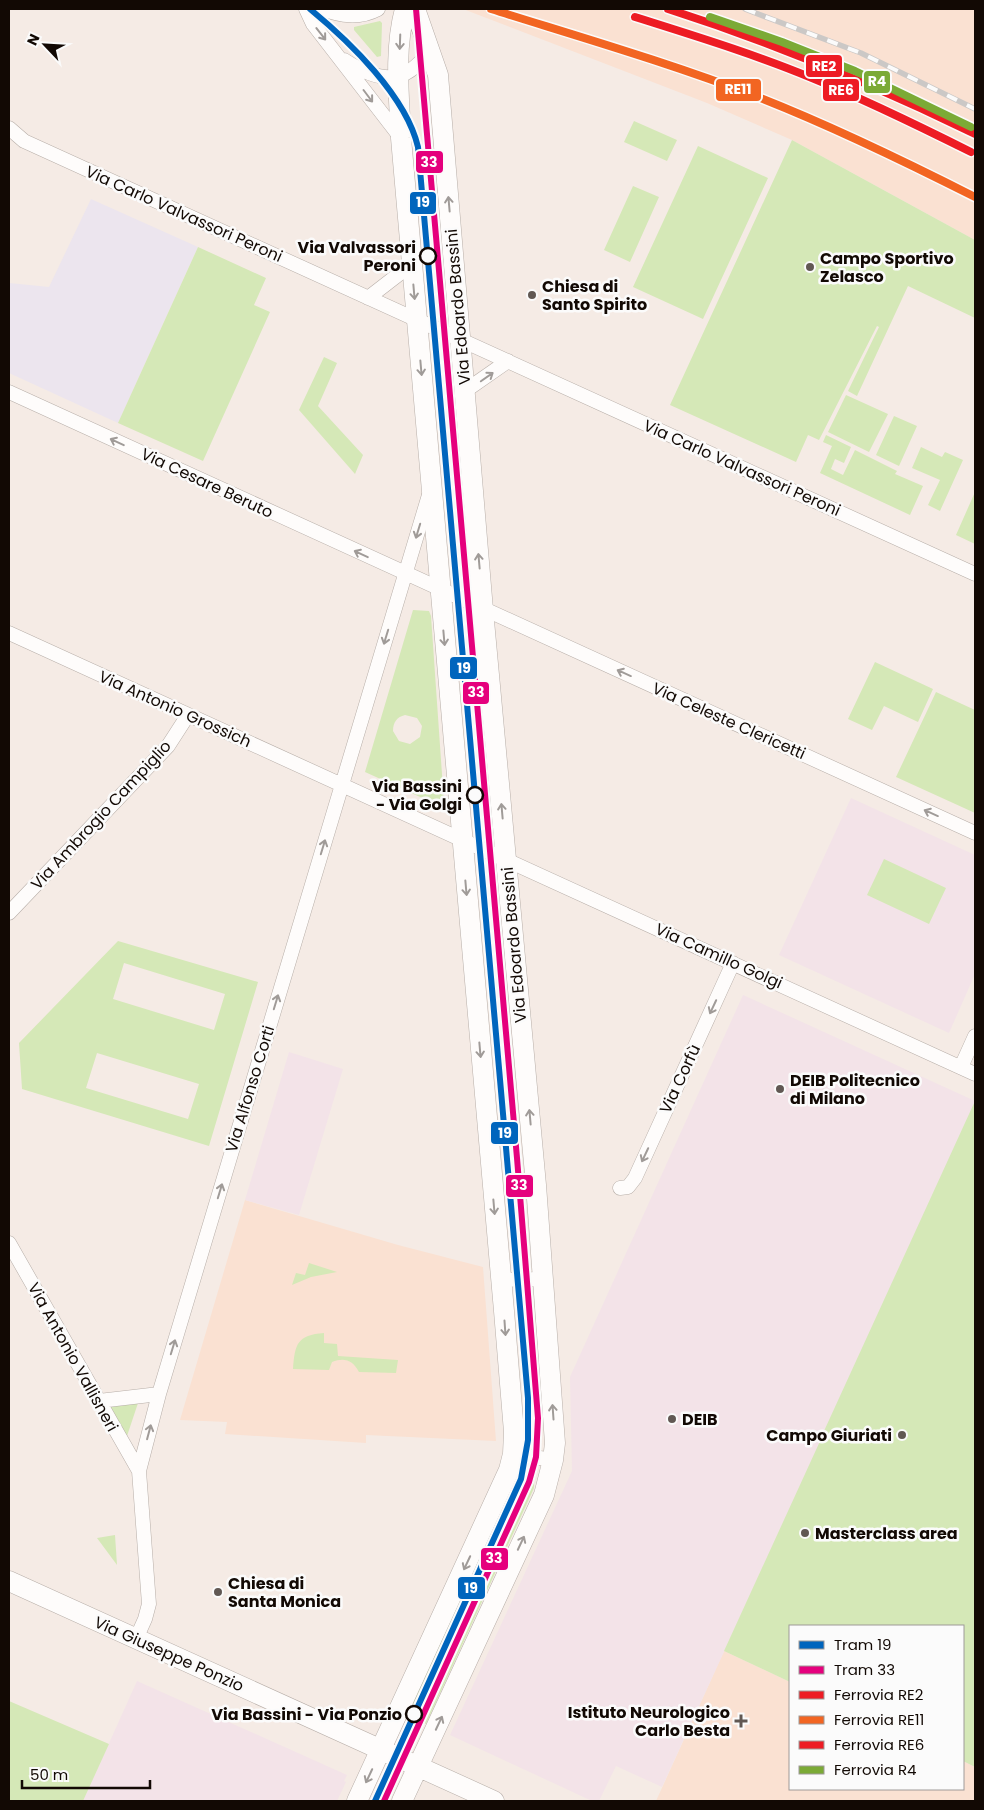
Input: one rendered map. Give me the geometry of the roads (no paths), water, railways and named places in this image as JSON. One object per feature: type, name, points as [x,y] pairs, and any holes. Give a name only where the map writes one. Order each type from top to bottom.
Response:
[{"type":"street","points":[[306,9],[313,24],[401,138]]},
{"type":"street","points":[[322,9],[348,16],[363,15],[378,9]]},
{"type":"street","points":[[357,1801],[505,1479],[513,1454],[513,1422],[501,1280],[401,138],[400,33],[405,9]]},
{"type":"street","name":"Via Edoardo Bassini","points":[[402,1801],[544,1495],[553,1460],[555,1429],[438,75],[415,9]]},
{"type":"street","points":[[339,57],[370,73],[384,76],[399,76],[412,69],[430,52]]},
{"type":"street","name":"Via Carlo Valvassori Peroni","points":[[9,128],[24,141]]},
{"type":"street","name":"Via Carlo Valvassori Peroni","points":[[9,138],[24,141],[975,574]]},
{"type":"street","points":[[368,298],[412,264]]},
{"type":"street","points":[[465,391],[508,362]]},
{"type":"street","name":"Via Cesare Beruto","points":[[9,392],[405,574]]},
{"type":"street","points":[[431,487],[342,785],[462,839]]},
{"type":"street","points":[[405,574],[483,610]]},
{"type":"street","name":"Via Celeste Clericetti","points":[[483,610],[975,833]]},
{"type":"street","name":"Via Antonio Grossich","points":[[9,633],[342,785]]},
{"type":"street","name":"Via Ambrogio Campiglio","points":[[9,913],[168,746],[188,715]]},
{"type":"street","name":"Via Alfonso Corti","points":[[136,1639],[149,1607],[139,1471],[159,1394],[342,785]]},
{"type":"street","name":"Via Camillo Golgi","points":[[462,839],[975,1074]]},
{"type":"street","name":"Via Corfù","points":[[620,1188],[628,1187],[632,1184],[733,963]]},
{"type":"street","points":[[961,1067],[975,1036]]},
{"type":"street","name":"Via Antonio Vallisneri","points":[[9,1243],[139,1471]]},
{"type":"street","points":[[501,1280],[543,1279]]},
{"type":"street","points":[[99,1401],[159,1394]]},
{"type":"street","points":[[513,1454],[553,1460]]},
{"type":"street","name":"Via Giuseppe Ponzio","points":[[9,1581],[494,1801]]},
{"type":"railway","points":[[745,9],[861,53],[975,109]]},
{"type":"tram line","name":"19","points":[[310,9],[359,54],[389,90],[412,128],[418,147],[528,1398],[528,1440],[521,1479],[375,1801]]},
{"type":"tram line","name":"33","points":[[384,1801],[529,1482],[536,1457],[538,1418],[517,1158],[416,9]]},
{"type":"rail line","name":"RE11","points":[[491,9],[658,62],[758,97],[868,144],[975,197]]},
{"type":"rail line","name":"RE2","points":[[668,9],[747,36],[824,66],[975,134]]},
{"type":"rail line","name":"RE6","points":[[635,17],[790,69],[872,104],[971,152]]},
{"type":"rail line","name":"R4","points":[[710,17],[782,42],[855,71],[971,127]]},
{"type":"place","name":"Via Valvassori Peroni","points":[[428,256]]},
{"type":"place","name":"Campo Sportivo Zelasco","points":[[810,267]]},
{"type":"place","name":"Chiesa di Santo Spirito","points":[[532,295]]},
{"type":"place","name":"Via Bassini - Via Golgi","points":[[475,795]]},
{"type":"place","name":"DEIB Politecnico di Milano","points":[[780,1089]]},
{"type":"place","name":"DEIB","points":[[672,1419]]},
{"type":"place","name":"Campo Giuriati","points":[[902,1435]]},
{"type":"place","name":"Masterclass area","points":[[805,1533]]},
{"type":"place","name":"Chiesa di Santa Monica","points":[[218,1592]]},
{"type":"place","name":"Via Bassini - Via Ponzio","points":[[414,1714]]},
{"type":"place","name":"Istituto Neurologico Carlo Besta","points":[[741,1721]]}]
